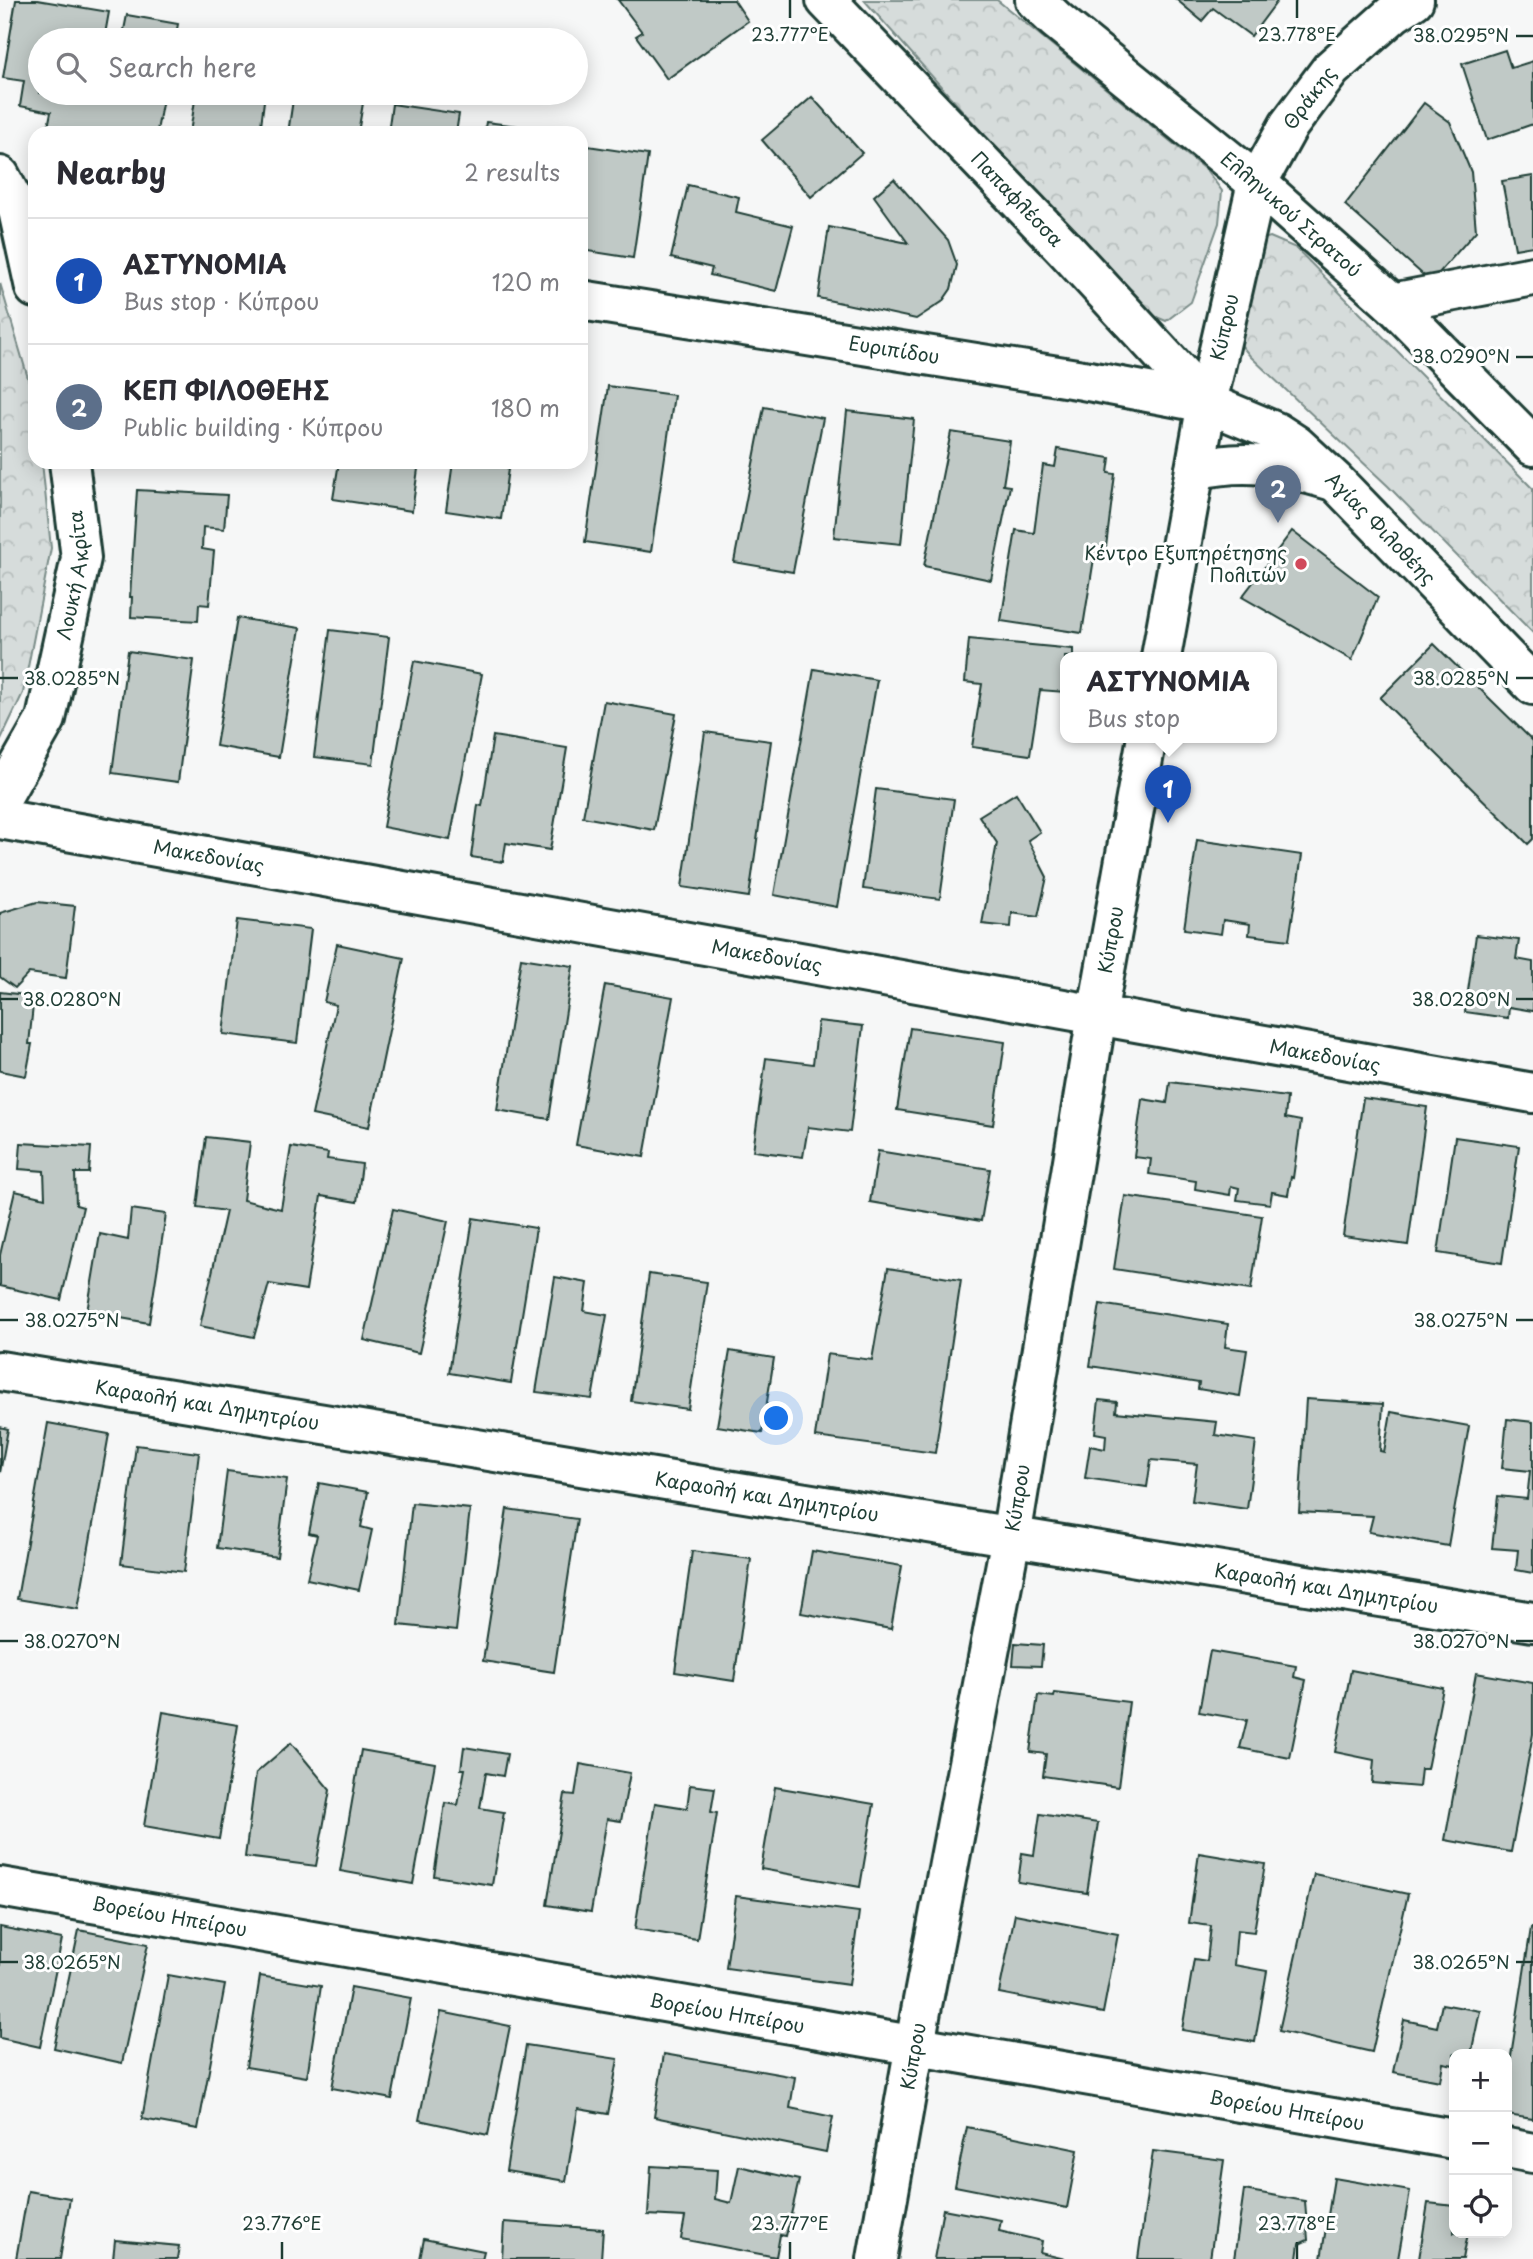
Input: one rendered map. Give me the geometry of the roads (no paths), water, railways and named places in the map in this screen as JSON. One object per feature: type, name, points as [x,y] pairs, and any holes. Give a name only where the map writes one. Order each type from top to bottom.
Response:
[{"type":"street","name":"Παπαφλέσσα","points":[[826,0],[1207,403]]},
{"type":"street","name":"Θράκης","points":[[1257,183],[1289,125],[1331,69],[1394,13],[1413,0]]},
{"type":"street","name":"Ελληνικού Στρατού","points":[[1054,7],[1392,303],[1533,446]]},
{"type":"street","points":[[0,176],[18,210],[28,256]]},
{"type":"street","name":"Κύπρου","points":[[1162,652],[1207,403],[1257,183]]},
{"type":"street","points":[[1392,303],[1533,276]]},
{"type":"street","name":"Ευριπίδου","points":[[588,301],[1083,380],[1207,403]]},
{"type":"street","name":"Αγίας Φιλοθέης","points":[[1207,403],[1276,432],[1296,445],[1335,481],[1533,685]]},
{"type":"street","points":[[1195,470],[1261,463],[1335,481]]},
{"type":"street","name":"Λουκή Ακρίτα","points":[[0,800],[46,719],[81,558],[70,469]]},
{"type":"street","name":"Κύπρου","points":[[877,2259],[914,2045],[1011,1537],[1097,1016],[1146,743]]},
{"type":"street","name":"Μακεδονίας","points":[[0,820],[1533,1093]]},
{"type":"street","name":"Καραολή και Δημητρίου","points":[[0,1371],[1533,1622]]},
{"type":"street","name":"Βορείου Ηπείρου","points":[[0,1887],[1449,2138]]},
{"type":"street","points":[[1512,2149],[1533,2152]]},
{"type":"place","name":"ΚΕΠ ΦΙΛΟΘΕΗΣ","points":[[1278,523]]},
{"type":"place","name":"Κέντρο Εξυπηρέτησης Πολιτών","points":[[1301,564]]},
{"type":"place","name":"ΑΣΤΥΝΟΜΙΑ","points":[[1168,823]]}]
